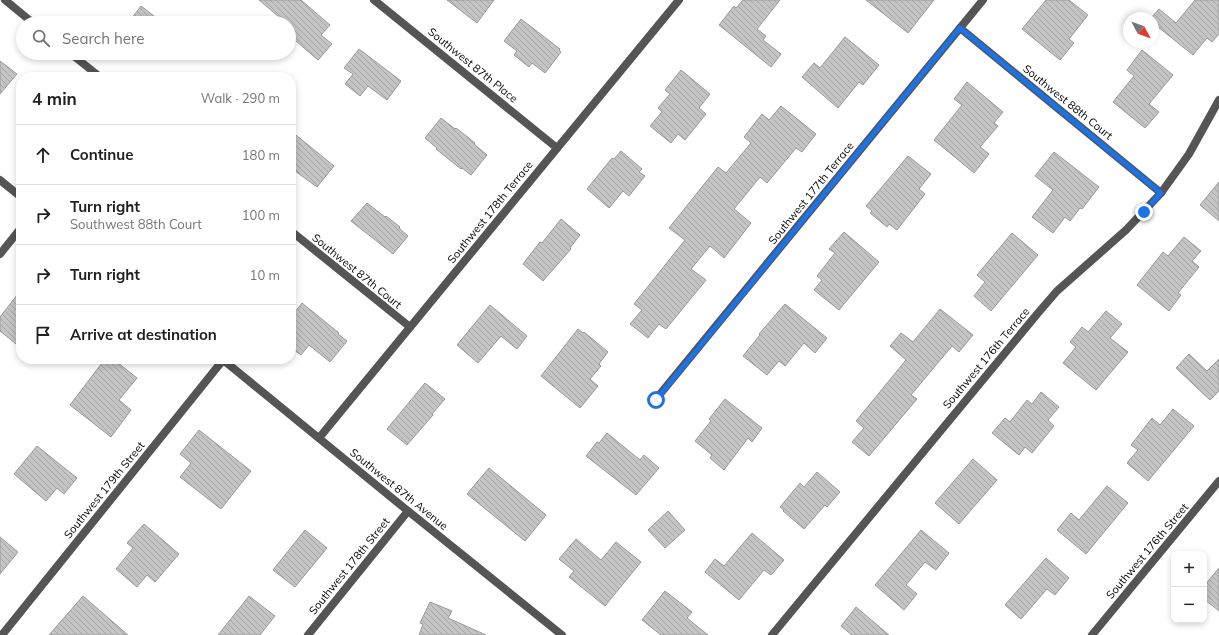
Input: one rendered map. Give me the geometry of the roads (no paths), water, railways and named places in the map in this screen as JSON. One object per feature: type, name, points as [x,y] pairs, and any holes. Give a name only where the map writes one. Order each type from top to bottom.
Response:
[{"type":"street","points":[[5,0],[24,16]]},
{"type":"street","name":"Southwest 87th Place","points":[[374,0],[557,148]]},
{"type":"street","name":"Southwest 178th Terrace","points":[[319,438],[679,0]]},
{"type":"street","name":"Southwest 177th Terrace","points":[[656,400],[983,0]]},
{"type":"street","name":"Southwest 88th Court","points":[[960,28],[1161,193]]},
{"type":"street","points":[[79,60],[94,72]]},
{"type":"street","name":"Southwest 176th Terrace","points":[[772,635],[1057,291],[1126,230],[1161,193],[1189,154],[1219,100]]},
{"type":"street","points":[[0,180],[16,193]]},
{"type":"street","points":[[0,254],[16,234]]},
{"type":"street","name":"Southwest 87th Court","points":[[296,235],[410,327]]},
{"type":"street","name":"Southwest 179th Street","points":[[2,635],[219,364]]},
{"type":"street","name":"Southwest 87th Avenue","points":[[229,364],[562,635]]},
{"type":"street","name":"Southwest 176th Street","points":[[1092,635],[1219,481]]},
{"type":"street","name":"Southwest 178th Street","points":[[308,635],[408,511]]}]
